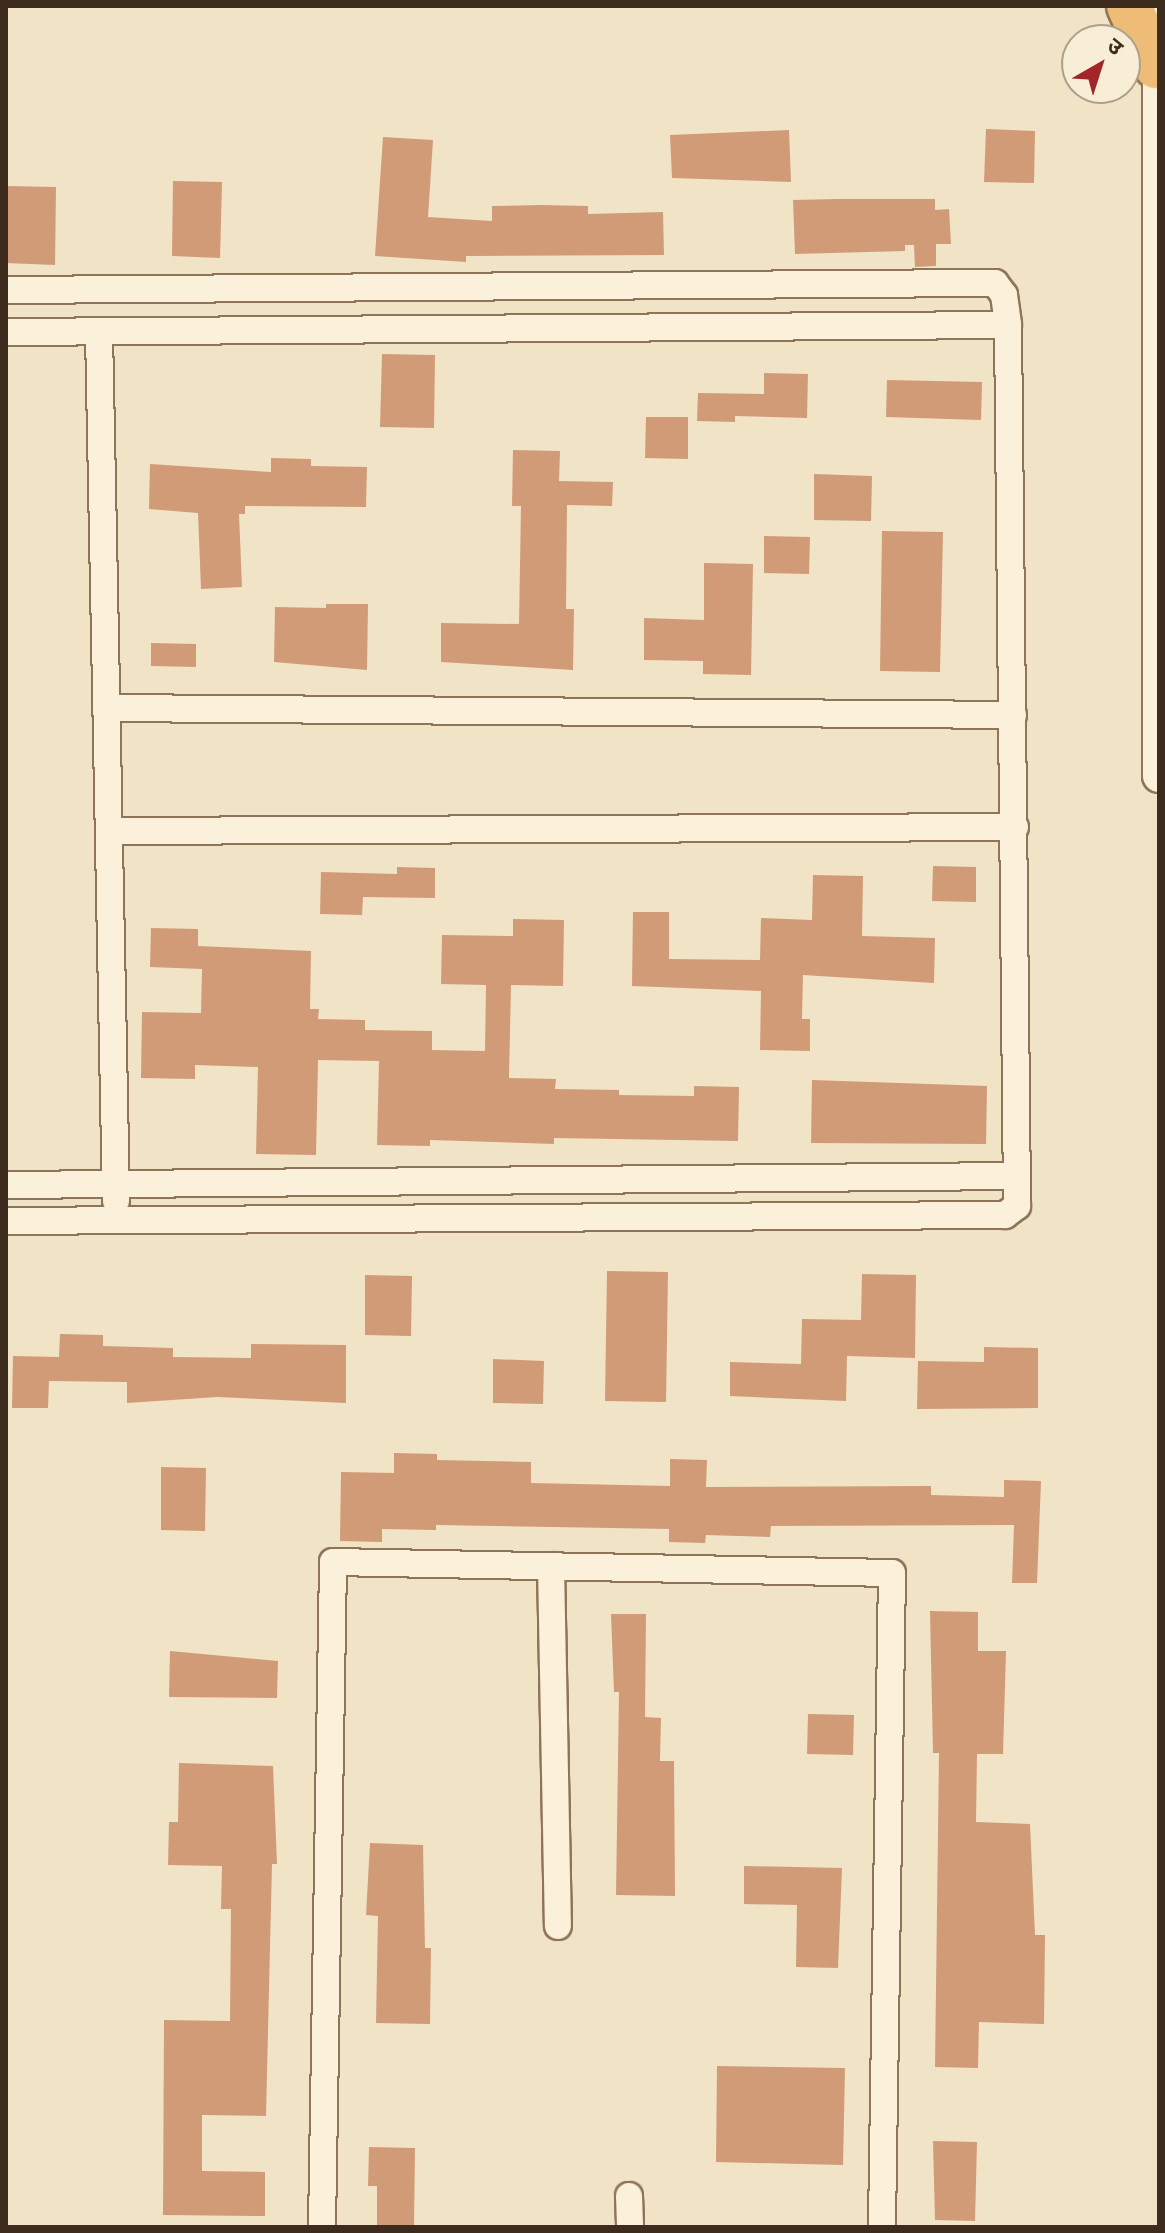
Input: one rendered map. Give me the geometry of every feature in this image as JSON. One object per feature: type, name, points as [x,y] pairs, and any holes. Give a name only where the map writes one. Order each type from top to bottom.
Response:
[{"type":"highway","points":[[1129,6],[1156,66]]},
{"type":"street","points":[[1159,14],[1156,66],[1159,776]]},
{"type":"street","points":[[6,290],[986,281],[1004,295],[1008,325],[1017,1206],[1005,1215],[6,1221]]},
{"type":"street","points":[[6,332],[1008,325]]},
{"type":"street","points":[[99,331],[116,1220]]},
{"type":"street","points":[[106,708],[1013,715]]},
{"type":"street","points":[[109,831],[1015,827]]},
{"type":"street","points":[[6,1185],[1016,1176]]},
{"type":"street","points":[[674,1179],[676,1217]]},
{"type":"street","points":[[322,2227],[333,1562],[892,1573],[882,2227]]},
{"type":"street","points":[[551,1566],[558,1926]]},
{"type":"street","points":[[629,2196],[630,2227]]},
{"type":"building","points":[[986,129],[1035,131],[1034,183],[984,182]]},
{"type":"building","points":[[789,130],[791,182],[672,178],[670,135]]},
{"type":"building","points":[[383,137],[433,140],[428,217],[492,221],[492,206],[588,206],[588,214],[663,212],[664,255],[466,256],[466,262],[375,256]]},
{"type":"building","points":[[173,181],[222,182],[220,258],[172,256]]},
{"type":"building","points":[[6,186],[56,187],[55,265],[6,263]]},
{"type":"building","points":[[935,199],[935,210],[949,209],[951,244],[936,244],[936,266],[915,267],[914,245],[905,245],[905,251],[795,254],[793,200]]},
{"type":"building","points":[[382,354],[435,355],[434,428],[380,427]]},
{"type":"building","points":[[764,373],[808,374],[807,418],[735,416],[735,422],[697,421],[698,393],[764,394]]},
{"type":"building","points":[[887,380],[982,382],[981,420],[886,417]]},
{"type":"building","points":[[646,417],[688,417],[688,459],[645,458]]},
{"type":"building","points":[[513,450],[560,451],[559,481],[613,482],[612,506],[567,505],[566,609],[574,609],[573,670],[441,662],[441,623],[519,624],[521,506],[512,506]]},
{"type":"building","points":[[271,458],[311,459],[311,466],[367,467],[366,507],[245,506],[245,514],[239,514],[242,587],[201,589],[198,513],[149,509],[150,464],[271,472]]},
{"type":"building","points":[[814,474],[872,476],[871,521],[814,520]]},
{"type":"building","points":[[882,531],[943,532],[940,672],[880,671]]},
{"type":"building","points":[[764,536],[810,537],[809,574],[764,573]]},
{"type":"building","points":[[704,563],[753,564],[751,675],[703,674],[703,661],[644,660],[644,618],[704,620]]},
{"type":"building","points":[[326,604],[368,604],[367,670],[274,662],[275,607],[326,608]]},
{"type":"building","points":[[151,643],[196,644],[196,667],[151,666]]},
{"type":"building","points":[[933,866],[976,867],[976,902],[932,901]]},
{"type":"building","points":[[397,867],[435,868],[435,898],[363,897],[362,915],[320,914],[321,872],[397,874]]},
{"type":"building","points":[[813,875],[863,876],[862,936],[935,938],[934,983],[803,975],[802,1019],[810,1019],[810,1051],[760,1050],[761,991],[632,986],[633,912],[669,912],[669,959],[760,960],[761,918],[812,920]]},
{"type":"building","points":[[513,919],[564,920],[563,986],[511,985],[509,1078],[556,1079],[555,1089],[619,1090],[619,1095],[694,1096],[694,1086],[739,1087],[738,1141],[554,1138],[554,1144],[430,1140],[430,1146],[377,1145],[379,1061],[318,1060],[316,1155],[256,1154],[258,1067],[195,1065],[195,1079],[141,1078],[142,1012],[201,1013],[202,969],[150,967],[151,928],[198,929],[198,946],[311,951],[310,1009],[319,1009],[318,1019],[365,1020],[365,1030],[432,1031],[432,1050],[485,1051],[486,985],[441,984],[442,935],[513,936]]},
{"type":"building","points":[[812,1080],[987,1086],[986,1144],[811,1143]]},
{"type":"building","points":[[607,1271],[668,1272],[666,1402],[605,1401]]},
{"type":"building","points":[[862,1274],[916,1275],[915,1358],[847,1356],[846,1401],[730,1396],[730,1362],[801,1364],[802,1319],[861,1320]]},
{"type":"building","points":[[365,1275],[412,1276],[411,1336],[365,1335]]},
{"type":"building","points":[[60,1334],[103,1335],[103,1346],[173,1348],[173,1357],[251,1358],[251,1344],[346,1345],[346,1403],[217,1397],[127,1403],[127,1382],[49,1381],[48,1408],[12,1408],[13,1356],[59,1357]]},
{"type":"building","points":[[984,1347],[1038,1348],[1038,1408],[917,1409],[918,1361],[984,1362]]},
{"type":"building","points":[[493,1359],[544,1361],[543,1404],[493,1403]]},
{"type":"building","points":[[394,1453],[437,1454],[437,1460],[531,1462],[531,1483],[670,1486],[670,1459],[707,1460],[706,1487],[931,1486],[931,1495],[1004,1497],[1004,1480],[1041,1481],[1037,1583],[1012,1583],[1014,1525],[771,1526],[770,1537],[706,1535],[705,1543],[669,1542],[669,1529],[436,1525],[436,1530],[382,1529],[382,1542],[340,1541],[341,1472],[394,1473]]},
{"type":"building","points":[[161,1467],[206,1468],[205,1531],[161,1530]]},
{"type":"building","points":[[930,1611],[978,1612],[978,1651],[1006,1651],[1003,1754],[977,1754],[976,1822],[1030,1824],[1035,1935],[1045,1935],[1044,2024],[979,2022],[978,2068],[935,2067],[939,1753],[933,1753]]},
{"type":"building","points":[[611,1614],[646,1614],[645,1717],[661,1718],[660,1761],[674,1761],[675,1896],[616,1895],[619,1692],[614,1692]]},
{"type":"building","points":[[170,1651],[278,1661],[277,1698],[169,1697]]},
{"type":"building","points":[[808,1714],[854,1715],[853,1755],[807,1754]]},
{"type":"building","points":[[179,1763],[273,1766],[277,1864],[272,1864],[266,2116],[202,2115],[202,2171],[265,2172],[265,2216],[163,2215],[164,2020],[230,2021],[231,1909],[221,1909],[222,1866],[168,1865],[169,1822],[178,1822]]},
{"type":"building","points":[[370,1843],[423,1845],[425,1948],[431,1948],[430,2024],[376,2023],[378,1916],[366,1915]]},
{"type":"building","points":[[744,1866],[842,1868],[838,1968],[796,1967],[797,1905],[744,1904]]},
{"type":"building","points":[[717,2066],[845,2068],[843,2165],[716,2162]]},
{"type":"building","points":[[933,2141],[977,2142],[975,2221],[935,2220]]},
{"type":"building","points":[[369,2147],[415,2148],[414,2227],[377,2227],[377,2186],[368,2186]]}]
